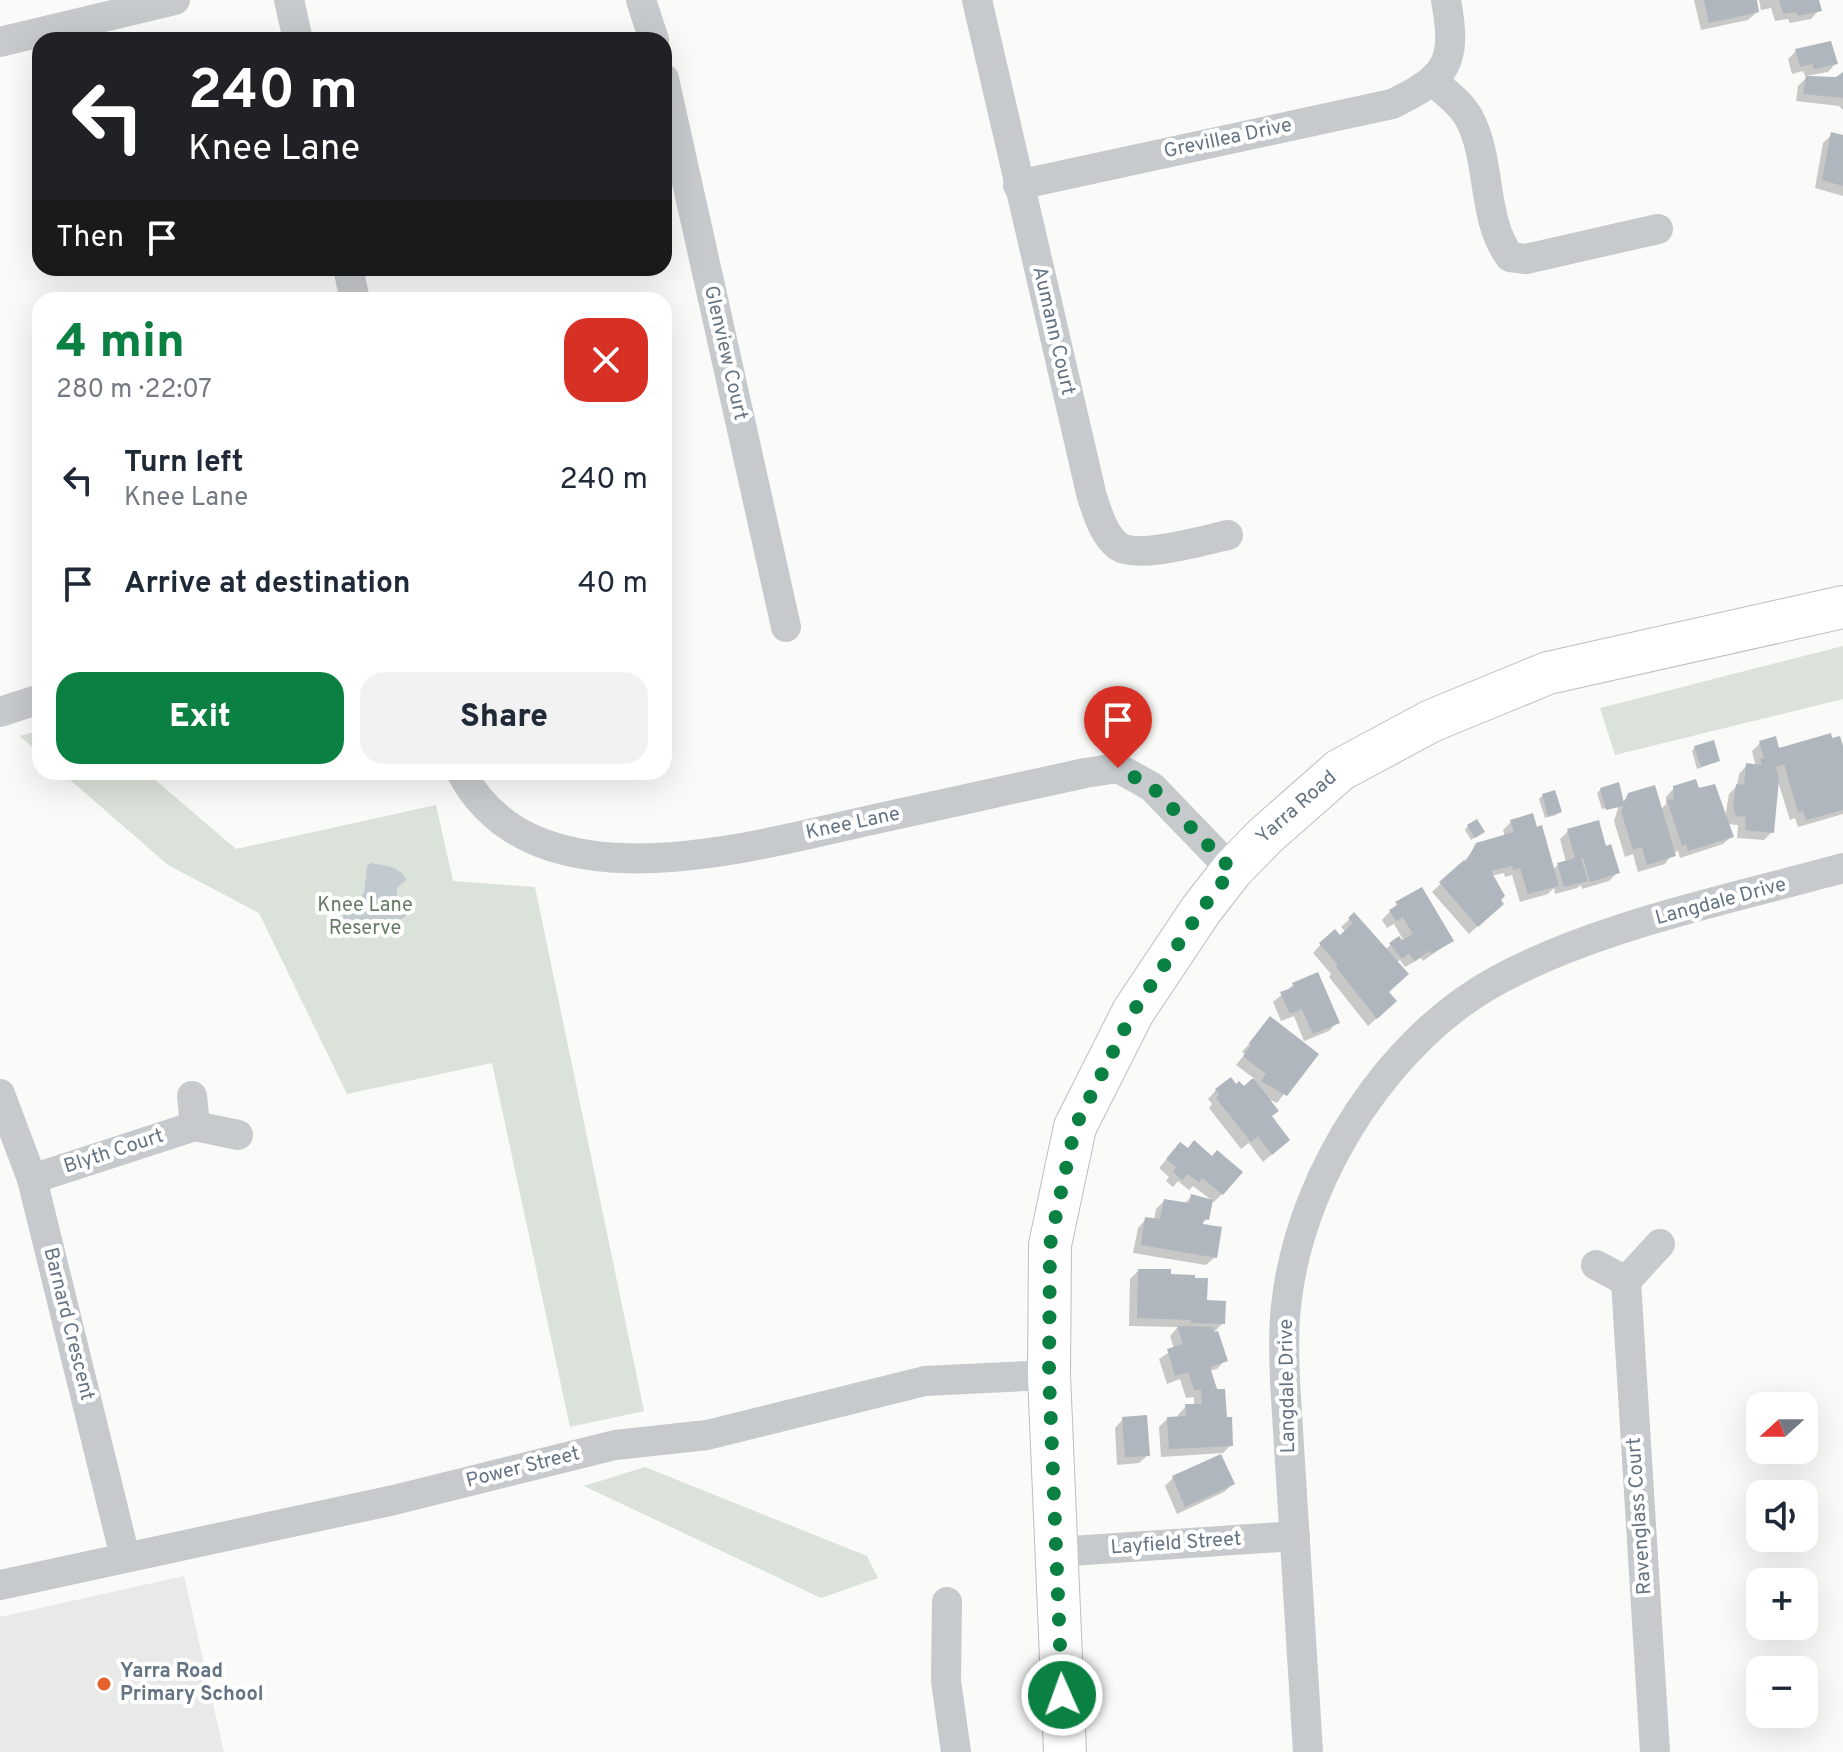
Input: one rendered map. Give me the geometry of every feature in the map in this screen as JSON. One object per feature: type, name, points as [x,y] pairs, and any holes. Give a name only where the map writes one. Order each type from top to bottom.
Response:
[{"type":"main road","name":"Yarra Road","points":[[1065,1752],[1049,1375],[1050,1245],[1075,1127],[1133,1012],[1201,910],[1232,870],[1265,836],[1340,770],[1431,721],[1548,673],[1843,607]]},
{"type":"street","points":[[42,32],[175,0]]},
{"type":"street","points":[[289,0],[296,32]]},
{"type":"street","points":[[641,0],[651,32]]},
{"type":"street","name":"Aumann Court","points":[[977,0],[1092,497],[1105,530],[1120,547],[1146,551],[1228,535]]},
{"type":"street","points":[[1446,0],[1451,44],[1434,82],[1457,102],[1469,118],[1478,143],[1498,242],[1510,257],[1526,259],[1658,229]]},
{"type":"street","points":[[0,42],[32,34]]},
{"type":"street","name":"Grevillea Drive","points":[[1018,185],[1392,104],[1434,82]]},
{"type":"street","name":"Glenview Court","points":[[672,115],[786,627]]},
{"type":"street","points":[[1,708],[32,701]]},
{"type":"street","name":"Knee Lane","points":[[466,780],[484,806],[523,835],[568,851],[619,857],[687,857],[745,848],[1118,768],[1152,787],[1232,870]]},
{"type":"street","name":"Langdale Drive","points":[[1308,1752],[1284,1331],[1294,1263],[1308,1210],[1330,1158],[1366,1102],[1404,1054],[1449,1014],[1495,981],[1538,960],[1618,930],[1843,868]]},
{"type":"street","name":"Barnard Crescent","points":[[0,1094],[32,1179],[125,1557]]},
{"type":"street","points":[[192,1096],[195,1126]]},
{"type":"street","name":"Blyth Court","points":[[32,1179],[195,1126],[238,1135]]},
{"type":"street","points":[[1596,1265],[1626,1281],[1660,1244]]},
{"type":"street","name":"Ravenglass Court","points":[[1626,1281],[1655,1752]]},
{"type":"street","name":"Power Street","points":[[0,1585],[394,1500],[615,1445],[707,1435],[925,1381],[1049,1375]]},
{"type":"street","name":"Layfield Street","points":[[1056,1552],[1295,1536]]},
{"type":"street","points":[[947,1602],[946,1681],[956,1752]]},
{"type":"shaded area","points":[[371,863],[392,867],[404,875],[406,880],[397,888],[397,899],[411,908],[396,921],[375,919],[351,928],[345,927],[343,916],[364,893],[367,866]]},
{"type":"shaded area","name":"Yarra Road Primary School","points":[[184,1576],[224,1752],[0,1752],[0,1617]]},
{"type":"green space","points":[[1843,646],[1843,699],[1615,755],[1600,708]]},
{"type":"green space","points":[[32,732],[32,747],[20,736]]},
{"type":"green space","name":"Knee Lane Reserve","points":[[70,780],[155,780],[236,849],[436,805],[453,881],[535,887],[644,1411],[570,1427],[492,1063],[347,1094],[259,913],[168,865]]},
{"type":"green space","points":[[645,1467],[867,1556],[878,1578],[821,1598],[584,1486]]},
{"type":"building","points":[[1704,0],[1757,0],[1759,12],[1709,23]]},
{"type":"building","points":[[1779,0],[1819,0],[1822,11],[1798,16],[1796,12],[1783,14]]},
{"type":"building","points":[[1831,41],[1838,64],[1814,69],[1812,64],[1800,67],[1795,49]]},
{"type":"building","points":[[1843,72],[1843,98],[1803,94],[1806,76],[1836,77]]},
{"type":"building","points":[[1831,132],[1843,135],[1843,186],[1822,180]]},
{"type":"building","points":[[1831,733],[1832,738],[1840,736],[1843,746],[1843,810],[1806,820],[1803,811],[1798,812],[1784,764],[1776,767],[1779,779],[1774,833],[1745,830],[1746,817],[1736,816],[1733,807],[1736,784],[1744,785],[1746,763],[1762,765],[1760,759],[1764,758],[1759,741],[1776,736],[1779,748]]},
{"type":"building","points":[[1714,740],[1720,761],[1701,767],[1694,746]]},
{"type":"building","points":[[1696,779],[1699,788],[1715,784],[1734,837],[1688,851],[1686,844],[1682,846],[1667,800],[1674,799],[1673,786]]},
{"type":"building","points":[[1619,782],[1624,803],[1628,793],[1655,785],[1676,856],[1647,865],[1642,847],[1633,850],[1621,811],[1624,806],[1606,810],[1600,788]]},
{"type":"building","points":[[1555,790],[1562,812],[1548,816],[1542,794]]},
{"type":"building","points":[[1533,813],[1537,827],[1542,825],[1559,886],[1528,894],[1520,868],[1513,870],[1512,866],[1491,871],[1505,896],[1501,900],[1504,904],[1478,927],[1439,882],[1464,860],[1466,862],[1476,843],[1514,832],[1510,820]]},
{"type":"building","points":[[1477,819],[1485,832],[1475,838],[1467,825]]},
{"type":"building","points":[[1599,820],[1606,846],[1611,844],[1620,873],[1590,882],[1581,858],[1588,881],[1564,887],[1557,863],[1575,858],[1567,829]]},
{"type":"building","points":[[1422,887],[1454,941],[1414,961],[1409,953],[1402,959],[1389,943],[1399,936],[1402,940],[1413,934],[1403,917],[1396,921],[1389,910],[1398,905],[1395,902]]},
{"type":"building","points":[[1354,912],[1409,974],[1389,992],[1397,1001],[1377,1019],[1319,943],[1335,929],[1340,935],[1353,923],[1348,918]]},
{"type":"building","points":[[1318,972],[1340,1023],[1313,1034],[1302,1009],[1290,1014],[1280,992]]},
{"type":"building","points":[[1270,1016],[1319,1054],[1287,1096],[1261,1081],[1266,1074],[1243,1056]]},
{"type":"building","points":[[1231,1077],[1236,1084],[1239,1081],[1244,1086],[1253,1078],[1279,1111],[1272,1116],[1290,1140],[1272,1155],[1258,1136],[1251,1142],[1216,1098],[1219,1095],[1215,1089]]},
{"type":"building","points":[[1194,1140],[1212,1156],[1217,1150],[1243,1172],[1223,1195],[1202,1178],[1199,1183],[1188,1174],[1182,1180],[1173,1172],[1176,1167],[1166,1159],[1180,1142],[1188,1148]]},
{"type":"building","points":[[1191,1194],[1213,1200],[1209,1220],[1204,1219],[1203,1224],[1222,1227],[1217,1258],[1141,1245],[1145,1217],[1160,1219],[1164,1199],[1189,1203]]},
{"type":"building","points":[[1138,1269],[1171,1269],[1171,1274],[1208,1278],[1207,1300],[1226,1301],[1225,1324],[1137,1318]]},
{"type":"building","points":[[1177,1326],[1213,1327],[1214,1332],[1218,1331],[1228,1361],[1210,1367],[1217,1389],[1225,1389],[1227,1417],[1232,1417],[1233,1446],[1169,1449],[1167,1417],[1186,1416],[1185,1404],[1202,1404],[1201,1390],[1194,1390],[1188,1372],[1175,1376],[1167,1349],[1183,1344]]},
{"type":"building","points":[[1147,1415],[1150,1456],[1125,1457],[1122,1417]]},
{"type":"building","points":[[1221,1454],[1235,1484],[1185,1507],[1172,1476]]},
{"type":"place","name":"Yarra Road Primary School","points":[[104,1684]]},
{"type":"route","points":[[1062,1695],[1049,1375],[1050,1245],[1056,1215],[1075,1127],[1133,1012],[1201,910],[1232,870],[1152,787],[1118,768]]}]
